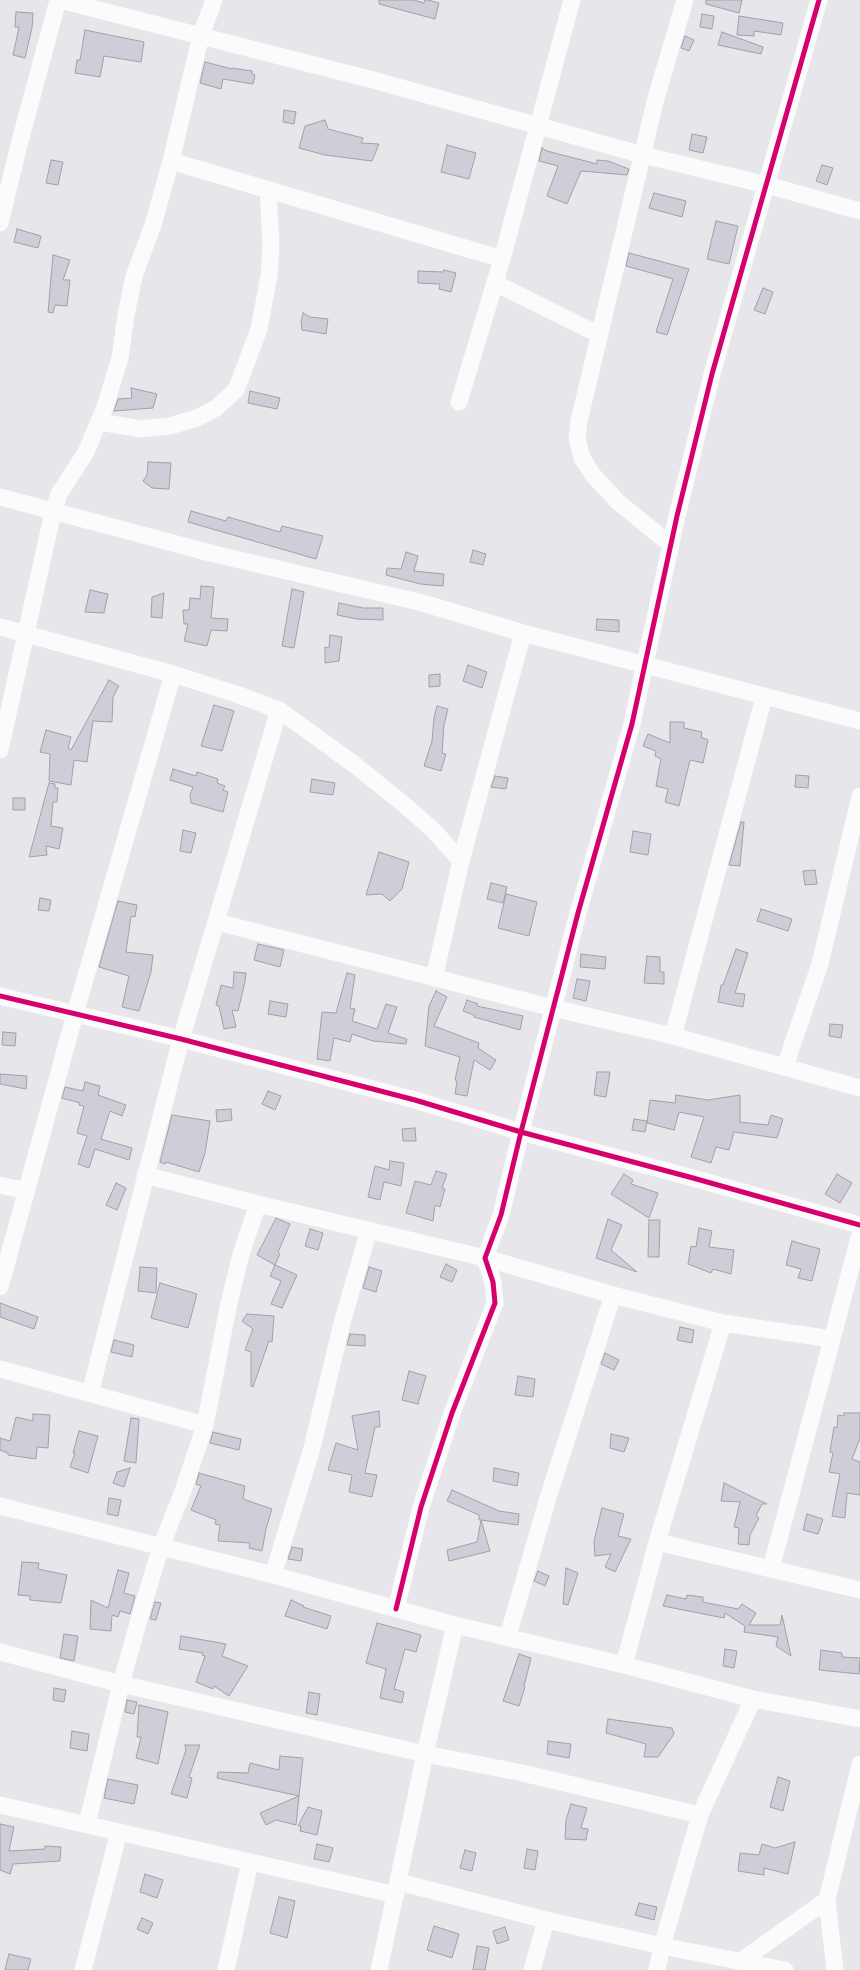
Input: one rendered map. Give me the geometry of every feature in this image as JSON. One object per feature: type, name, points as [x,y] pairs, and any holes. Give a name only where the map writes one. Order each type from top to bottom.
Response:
[{"type":"street","points":[[0,224],[19,145],[59,0],[80,2],[643,155],[767,185],[860,211]]},
{"type":"street","points":[[0,750],[53,512],[59,494],[86,452],[99,422],[120,358],[126,315],[134,276],[152,225],[171,161],[201,35],[214,0]]},
{"type":"street","points":[[459,402],[502,259],[572,0]]},
{"type":"street","points":[[671,545],[618,502],[593,475],[582,458],[577,438],[579,422],[656,98],[685,0]]},
{"type":"street","points":[[396,1609],[421,1507],[452,1413],[495,1304],[493,1282],[485,1258],[501,1215],[553,1008],[632,724],[671,545],[712,374],[767,185],[818,0]]},
{"type":"street","points":[[171,161],[502,259]]},
{"type":"street","points":[[99,422],[141,428],[170,426],[197,418],[216,408],[236,390],[259,329],[269,276],[271,247],[268,190]]},
{"type":"street","points":[[495,283],[600,335]]},
{"type":"street","points":[[0,497],[214,554],[419,602],[523,633],[646,664],[860,722]]},
{"type":"street","points":[[0,627],[172,674],[239,695],[279,710],[355,765],[406,806],[434,831],[461,861]]},
{"type":"street","points":[[434,978],[461,861],[523,633]]},
{"type":"street","points":[[0,1287],[75,1014],[172,674]]},
{"type":"street","points":[[673,1036],[764,697]]},
{"type":"street","points":[[90,1393],[181,1039],[279,710]]},
{"type":"street","points":[[785,1066],[820,964],[860,796]]},
{"type":"street","points":[[217,922],[553,1008],[673,1036],[860,1088]]},
{"type":"street","points":[[0,996],[181,1039],[415,1100],[521,1132],[860,1225]]},
{"type":"street","points":[[146,1175],[258,1204],[485,1258],[613,1295],[723,1323],[832,1339]]},
{"type":"street","points":[[0,1185],[27,1191]]},
{"type":"street","points":[[87,1824],[121,1684],[161,1547],[183,1491],[205,1425],[228,1308],[241,1254],[258,1204]]},
{"type":"street","points":[[273,1574],[312,1448],[342,1323],[369,1230]]},
{"type":"street","points":[[771,1569],[860,1234]]},
{"type":"street","points":[[508,1636],[547,1500],[613,1295]]},
{"type":"street","points":[[624,1664],[657,1542],[723,1323]]},
{"type":"street","points":[[0,1369],[205,1425]]},
{"type":"street","points":[[0,1506],[273,1574],[396,1609],[624,1664],[753,1699],[860,1719]]},
{"type":"street","points":[[657,1542],[860,1590]]},
{"type":"street","points":[[379,1970],[398,1889],[425,1754],[455,1624]]},
{"type":"street","points":[[0,1652],[121,1684],[425,1754],[518,1772],[700,1815]]},
{"type":"street","points":[[657,1970],[662,1946],[700,1815],[753,1699]]},
{"type":"street","points":[[835,1970],[827,1900],[860,1764]]},
{"type":"street","points":[[0,1805],[250,1862],[398,1889],[662,1946],[785,1970]]},
{"type":"street","points":[[83,1970],[119,1832]]},
{"type":"street","points":[[226,1970],[250,1862]]},
{"type":"street","points":[[741,1962],[827,1900]]},
{"type":"street","points":[[532,1970],[546,1920]]},
{"type":"building","points":[[379,0],[414,0],[424,3],[425,0],[428,0],[439,3],[435,19],[379,4]]},
{"type":"building","points":[[706,0],[742,0],[739,13],[706,4]]},
{"type":"building","points":[[16,12],[33,13],[32,28],[25,58],[13,55],[19,27],[15,27]]},
{"type":"building","points":[[702,14],[714,16],[712,29],[700,27]]},
{"type":"building","points":[[739,16],[783,23],[781,35],[754,31],[754,36],[737,35]]},
{"type":"building","points":[[85,30],[144,42],[141,62],[104,56],[100,77],[75,73],[77,60],[80,60]]},
{"type":"building","points":[[722,32],[763,47],[761,54],[718,45]]},
{"type":"building","points":[[685,36],[694,40],[689,51],[681,48]]},
{"type":"building","points":[[205,62],[232,69],[252,71],[252,74],[255,75],[253,84],[223,79],[221,89],[200,83]]},
{"type":"building","points":[[284,110],[296,112],[294,124],[283,122]]},
{"type":"building","points":[[325,120],[328,129],[363,138],[361,143],[379,144],[372,161],[325,155],[299,148],[305,126]]},
{"type":"building","points":[[692,134],[707,137],[703,153],[689,150]]},
{"type":"building","points":[[447,145],[476,153],[469,179],[441,172]]},
{"type":"building","points":[[542,148],[547,151],[597,164],[597,160],[608,161],[629,169],[627,175],[581,171],[567,204],[547,196],[558,166],[539,161]]},
{"type":"building","points":[[51,160],[63,162],[58,185],[46,183]]},
{"type":"building","points":[[822,165],[833,168],[827,185],[816,181]]},
{"type":"building","points":[[654,193],[686,201],[682,217],[649,208]]},
{"type":"building","points":[[716,221],[738,226],[729,264],[707,259]]},
{"type":"building","points":[[17,229],[41,236],[38,248],[14,242]]},
{"type":"building","points":[[629,253],[689,269],[667,335],[656,332],[673,279],[626,266]]},
{"type":"building","points":[[53,255],[70,260],[63,280],[70,280],[67,306],[55,305],[53,313],[48,312]]},
{"type":"building","points":[[444,270],[456,273],[451,292],[439,289],[440,284],[418,283],[418,271],[443,272]]},
{"type":"building","points":[[763,288],[773,292],[765,314],[754,310]]},
{"type":"building","points":[[303,313],[310,317],[328,319],[326,334],[302,330],[301,322]]},
{"type":"building","points":[[131,388],[157,394],[153,408],[114,411],[118,399],[132,398]]},
{"type":"building","points":[[250,391],[280,398],[277,409],[248,403]]},
{"type":"building","points":[[148,462],[171,463],[169,489],[152,488],[143,481],[147,475]]},
{"type":"building","points":[[191,511],[226,521],[228,517],[280,532],[282,526],[323,536],[316,559],[188,522]]},
{"type":"building","points":[[473,550],[486,554],[483,565],[470,562]]},
{"type":"building","points":[[406,552],[418,556],[414,571],[444,574],[443,586],[420,584],[386,575],[387,568],[401,569]]},
{"type":"building","points":[[201,586],[214,587],[211,618],[228,619],[227,631],[211,630],[207,646],[184,641],[188,624],[184,624],[183,610],[189,610],[190,598],[200,599]]},
{"type":"building","points":[[292,589],[304,592],[294,648],[282,646]]},
{"type":"building","points":[[90,590],[108,594],[104,613],[85,612]]},
{"type":"building","points":[[164,593],[162,618],[151,617],[152,597]]},
{"type":"building","points":[[339,603],[363,608],[383,608],[383,620],[357,619],[337,615]]},
{"type":"building","points":[[597,619],[619,620],[619,632],[596,630]]},
{"type":"building","points":[[330,635],[342,637],[339,661],[325,663],[325,647],[329,648]]},
{"type":"building","points":[[468,665],[487,672],[482,688],[463,681]]},
{"type":"building","points":[[440,674],[440,686],[429,687],[429,675]]},
{"type":"building","points":[[109,680],[119,686],[113,697],[112,722],[93,721],[87,762],[74,760],[71,785],[49,781],[50,754],[40,752],[46,730],[71,737],[68,748],[71,750]]},
{"type":"building","points":[[214,705],[234,711],[222,751],[201,746]]},
{"type":"building","points":[[437,706],[448,709],[444,725],[442,753],[446,754],[441,771],[424,766],[432,741],[434,718]]},
{"type":"building","points":[[670,722],[684,722],[684,728],[702,732],[701,737],[708,740],[703,763],[690,760],[679,806],[665,802],[668,789],[656,786],[661,759],[655,756],[656,751],[643,746],[648,734],[670,743]]},
{"type":"building","points":[[173,769],[196,776],[197,772],[218,779],[217,783],[225,786],[223,790],[228,792],[223,812],[191,803],[190,795],[193,787],[170,780]]},
{"type":"building","points":[[796,775],[809,776],[808,788],[795,787]]},
{"type":"building","points":[[495,776],[508,778],[506,789],[491,787]]},
{"type":"building","points":[[312,779],[335,783],[333,795],[310,792]]},
{"type":"building","points":[[49,783],[55,784],[55,788],[58,788],[57,802],[53,802],[51,826],[63,828],[59,849],[46,846],[47,855],[29,857]]},
{"type":"building","points":[[13,798],[25,798],[25,810],[13,810]]},
{"type":"building","points":[[741,822],[744,822],[740,866],[729,865]]},
{"type":"building","points":[[183,830],[196,833],[191,853],[180,851]]},
{"type":"building","points":[[633,831],[651,834],[648,855],[630,852]]},
{"type":"building","points":[[379,852],[409,862],[402,889],[390,901],[382,894],[366,895]]},
{"type":"building","points":[[815,870],[817,884],[805,885],[803,871]]},
{"type":"building","points":[[491,883],[507,887],[503,903],[487,899]]},
{"type":"building","points":[[506,894],[537,902],[529,936],[498,928]]},
{"type":"building","points":[[40,898],[51,900],[49,911],[38,910]]},
{"type":"building","points":[[118,901],[137,905],[135,917],[131,916],[126,952],[153,955],[151,972],[139,1011],[122,1007],[129,976],[99,967]]},
{"type":"building","points":[[761,909],[792,919],[788,931],[757,921]]},
{"type":"building","points":[[258,944],[284,950],[280,967],[254,960]]},
{"type":"building","points":[[736,949],[748,953],[735,993],[745,994],[743,1007],[718,1002],[721,985],[723,985]]},
{"type":"building","points":[[581,954],[606,957],[605,969],[580,967]]},
{"type":"building","points":[[647,956],[660,957],[660,972],[664,972],[664,984],[644,983]]},
{"type":"building","points":[[234,972],[246,973],[245,982],[238,1011],[232,1010],[236,1027],[224,1029],[219,1006],[216,1005],[221,985],[233,988]]},
{"type":"building","points":[[347,973],[355,975],[350,1008],[355,1009],[352,1021],[377,1029],[386,1004],[397,1007],[388,1033],[407,1039],[406,1044],[373,1041],[352,1034],[350,1042],[334,1038],[330,1061],[317,1059],[322,1012],[336,1013]]},
{"type":"building","points":[[577,979],[590,981],[586,1001],[573,998]]},
{"type":"building","points":[[436,991],[447,997],[434,1026],[479,1043],[478,1048],[496,1060],[490,1070],[474,1060],[467,1096],[455,1094],[457,1081],[455,1080],[460,1057],[425,1046],[429,1006]]},
{"type":"building","points":[[467,1000],[478,1004],[477,1006],[523,1016],[520,1030],[474,1017],[474,1015],[463,1011]]},
{"type":"building","points":[[270,1001],[288,1004],[286,1017],[268,1014]]},
{"type":"building","points":[[830,1024],[843,1025],[841,1038],[829,1036]]},
{"type":"building","points":[[3,1032],[16,1033],[15,1046],[2,1045]]},
{"type":"building","points":[[597,1072],[610,1072],[606,1097],[594,1095]]},
{"type":"building","points":[[0,1074],[27,1076],[26,1089],[0,1084]]},
{"type":"building","points":[[85,1082],[100,1086],[98,1095],[126,1105],[122,1116],[110,1111],[101,1139],[132,1148],[129,1160],[95,1149],[89,1168],[78,1164],[87,1136],[77,1133],[84,1106],[79,1105],[80,1103],[62,1098],[65,1087],[83,1091]]},
{"type":"building","points":[[268,1091],[281,1096],[275,1110],[262,1104]]},
{"type":"building","points":[[676,1095],[708,1100],[740,1095],[740,1122],[768,1125],[771,1115],[783,1119],[777,1138],[734,1132],[729,1150],[716,1147],[711,1163],[691,1157],[704,1117],[679,1112],[674,1130],[647,1123],[650,1100],[675,1103]]},
{"type":"building","points":[[231,1109],[232,1120],[217,1122],[216,1110]]},
{"type":"building","points":[[172,1115],[210,1121],[205,1153],[199,1172],[166,1162],[165,1164],[160,1162]]},
{"type":"building","points":[[634,1119],[647,1121],[645,1132],[632,1130]]},
{"type":"building","points":[[415,1128],[416,1141],[403,1141],[402,1129]]},
{"type":"building","points":[[390,1161],[404,1163],[401,1186],[384,1182],[380,1200],[368,1197],[375,1166],[389,1170]]},
{"type":"building","points":[[436,1171],[447,1174],[442,1188],[445,1189],[440,1207],[435,1205],[433,1221],[406,1213],[415,1181],[431,1185]]},
{"type":"building","points":[[624,1174],[633,1180],[631,1184],[658,1193],[649,1218],[611,1194]]},
{"type":"building","points":[[837,1174],[852,1183],[840,1203],[825,1194]]},
{"type":"building","points":[[116,1183],[126,1188],[117,1210],[106,1205]]},
{"type":"building","points":[[276,1218],[290,1224],[278,1252],[280,1254],[275,1265],[257,1255]]},
{"type":"building","points":[[608,1219],[622,1225],[611,1250],[637,1272],[596,1258]]},
{"type":"building","points":[[649,1220],[660,1220],[659,1257],[648,1257]]},
{"type":"building","points":[[699,1228],[712,1231],[709,1247],[734,1250],[731,1274],[713,1269],[711,1273],[688,1264],[691,1246],[696,1247]]},
{"type":"building","points":[[310,1229],[323,1233],[318,1250],[305,1246]]},
{"type":"building","points":[[792,1241],[820,1249],[812,1281],[798,1278],[801,1269],[786,1265]]},
{"type":"building","points":[[446,1264],[457,1270],[452,1282],[440,1277]]},
{"type":"building","points":[[275,1265],[297,1275],[282,1308],[271,1304],[281,1281],[270,1276]]},
{"type":"building","points":[[140,1267],[157,1268],[156,1293],[138,1291]]},
{"type":"building","points":[[369,1267],[382,1271],[376,1292],[363,1288]]},
{"type":"building","points":[[160,1283],[197,1294],[188,1328],[151,1318]]},
{"type":"building","points":[[0,1303],[38,1317],[34,1329],[0,1317]]},
{"type":"building","points":[[247,1314],[274,1316],[272,1342],[269,1341],[253,1387],[251,1386],[251,1352],[245,1350],[253,1329],[242,1321]]},
{"type":"building","points":[[680,1327],[694,1330],[692,1343],[677,1340]]},
{"type":"building","points":[[350,1334],[365,1335],[365,1346],[347,1345]]},
{"type":"building","points":[[114,1340],[134,1345],[132,1357],[111,1352]]},
{"type":"building","points":[[605,1353],[619,1360],[614,1370],[601,1364]]},
{"type":"building","points":[[409,1371],[426,1376],[418,1404],[402,1400]]},
{"type":"building","points":[[518,1376],[535,1379],[533,1397],[515,1395]]},
{"type":"building","points":[[379,1411],[380,1427],[375,1427],[365,1473],[377,1475],[372,1497],[349,1492],[352,1475],[328,1470],[336,1443],[358,1450],[352,1416]]},
{"type":"building","points":[[844,1413],[860,1413],[860,1438],[852,1459],[860,1462],[860,1495],[847,1493],[845,1518],[832,1516],[840,1474],[829,1472],[833,1453],[830,1452],[834,1427],[837,1428],[838,1415],[844,1416]]},
{"type":"building","points":[[33,1414],[50,1415],[48,1448],[37,1447],[36,1459],[8,1455],[8,1453],[0,1450],[0,1438],[10,1441],[16,1417],[33,1421]]},
{"type":"building","points":[[131,1418],[139,1419],[136,1463],[124,1461]]},
{"type":"building","points":[[79,1431],[98,1436],[88,1473],[70,1467],[75,1453],[73,1453]]},
{"type":"building","points":[[213,1432],[241,1439],[239,1450],[210,1443]]},
{"type":"building","points":[[611,1434],[629,1438],[624,1452],[610,1448]]},
{"type":"building","points":[[130,1468],[124,1487],[113,1483],[117,1472]]},
{"type":"building","points":[[494,1468],[519,1473],[517,1486],[493,1481]]},
{"type":"building","points":[[199,1473],[245,1486],[243,1499],[272,1509],[266,1529],[262,1551],[249,1548],[250,1543],[218,1541],[220,1525],[215,1524],[216,1520],[191,1510],[201,1486],[196,1484]]},
{"type":"building","points":[[724,1483],[767,1504],[762,1504],[756,1516],[759,1518],[750,1535],[749,1545],[738,1544],[739,1528],[734,1527],[740,1502],[721,1501]]},
{"type":"building","points":[[452,1490],[499,1511],[519,1514],[518,1525],[479,1520],[479,1515],[447,1501]]},
{"type":"building","points":[[109,1498],[121,1500],[118,1516],[107,1514]]},
{"type":"building","points":[[602,1508],[624,1514],[618,1536],[631,1539],[615,1572],[605,1567],[611,1554],[595,1556],[594,1541]]},
{"type":"building","points":[[807,1514],[823,1519],[818,1534],[803,1530]]},
{"type":"building","points":[[481,1520],[490,1551],[449,1561],[447,1550],[477,1542]]},
{"type":"building","points":[[292,1547],[303,1549],[301,1561],[288,1559]]},
{"type":"building","points":[[22,1562],[39,1563],[38,1569],[67,1575],[61,1603],[30,1600],[30,1596],[18,1595]]},
{"type":"building","points":[[566,1568],[578,1573],[568,1605],[563,1604]]},
{"type":"building","points":[[118,1570],[129,1573],[124,1593],[135,1596],[130,1614],[120,1611],[118,1617],[112,1615],[111,1631],[90,1629],[91,1600],[108,1608]]},
{"type":"building","points":[[538,1571],[549,1576],[545,1586],[534,1581]]},
{"type":"building","points":[[667,1595],[686,1599],[687,1595],[703,1597],[703,1602],[738,1609],[742,1604],[756,1613],[749,1625],[780,1625],[782,1615],[791,1656],[776,1646],[778,1637],[744,1632],[745,1626],[725,1613],[724,1618],[663,1606]]},
{"type":"building","points":[[291,1600],[304,1606],[303,1607],[331,1616],[327,1629],[285,1616]]},
{"type":"building","points":[[155,1602],[161,1603],[156,1620],[150,1619]]},
{"type":"building","points":[[377,1623],[421,1635],[416,1652],[405,1649],[394,1689],[404,1692],[402,1703],[380,1698],[386,1669],[366,1663]]},
{"type":"building","points":[[64,1634],[78,1636],[74,1661],[60,1658]]},
{"type":"building","points":[[181,1636],[226,1644],[222,1656],[248,1666],[229,1696],[214,1686],[213,1689],[196,1682],[205,1656],[202,1655],[203,1653],[179,1649]]},
{"type":"building","points":[[725,1649],[737,1651],[734,1668],[723,1666]]},
{"type":"building","points":[[821,1650],[842,1653],[842,1657],[860,1658],[859,1674],[819,1670]]},
{"type":"building","points":[[519,1654],[531,1658],[525,1687],[519,1706],[503,1701]]},
{"type":"building","points":[[54,1688],[66,1690],[64,1702],[53,1700]]},
{"type":"building","points":[[309,1692],[320,1694],[317,1715],[306,1713]]},
{"type":"building","points":[[127,1700],[137,1702],[134,1714],[125,1712]]},
{"type":"building","points":[[139,1705],[168,1712],[158,1764],[136,1758],[141,1737],[137,1737]]},
{"type":"building","points":[[608,1719],[672,1728],[674,1734],[658,1757],[644,1757],[646,1744],[606,1733]]},
{"type":"building","points":[[72,1731],[89,1734],[87,1751],[70,1748]]},
{"type":"building","points":[[548,1741],[571,1744],[569,1758],[547,1754]]},
{"type":"building","points":[[185,1745],[200,1745],[189,1777],[192,1778],[187,1798],[171,1794],[186,1750]]},
{"type":"building","points":[[280,1756],[303,1758],[299,1796],[217,1778],[218,1772],[248,1773],[250,1763],[279,1770]]},
{"type":"building","points":[[778,1777],[790,1781],[783,1811],[770,1807]]},
{"type":"building","points":[[108,1779],[138,1785],[134,1804],[104,1798]]},
{"type":"building","points":[[299,1796],[296,1825],[276,1820],[266,1825],[260,1813]]},
{"type":"building","points":[[571,1804],[587,1808],[581,1828],[588,1829],[586,1840],[565,1839],[566,1820]]},
{"type":"building","points":[[308,1807],[322,1811],[317,1835],[300,1831],[301,1826],[298,1826]]},
{"type":"building","points":[[0,1824],[14,1827],[9,1851],[45,1849],[45,1846],[61,1847],[60,1861],[13,1864],[10,1874],[0,1870]]},
{"type":"building","points":[[795,1842],[788,1874],[764,1868],[764,1875],[738,1871],[740,1853],[759,1855],[762,1844],[775,1848]]},
{"type":"building","points":[[317,1844],[333,1848],[329,1862],[314,1859]]},
{"type":"building","points":[[527,1849],[538,1851],[535,1870],[524,1868]]},
{"type":"building","points":[[465,1850],[476,1853],[472,1871],[460,1868]]},
{"type":"building","points":[[145,1874],[163,1880],[157,1898],[140,1892]]},
{"type":"building","points":[[279,1897],[295,1901],[287,1938],[270,1933]]},
{"type":"building","points":[[639,1903],[657,1907],[654,1920],[635,1915]]},
{"type":"building","points":[[142,1918],[153,1923],[148,1934],[137,1929]]},
{"type":"building","points":[[434,1926],[459,1934],[452,1958],[427,1950]]},
{"type":"building","points":[[505,1927],[509,1940],[497,1944],[493,1931]]},
{"type":"building","points":[[477,1946],[489,1948],[485,1970],[473,1970]]},
{"type":"building","points":[[9,1954],[31,1959],[28,1970],[5,1970]]},
{"type":"cycle path","points":[[396,1609],[421,1507],[452,1413],[495,1303],[493,1282],[485,1258],[501,1215],[578,913],[632,724],[677,516],[712,374],[819,0]]},
{"type":"cycle path","points":[[0,996],[181,1039],[415,1100],[521,1132],[860,1225]]}]
